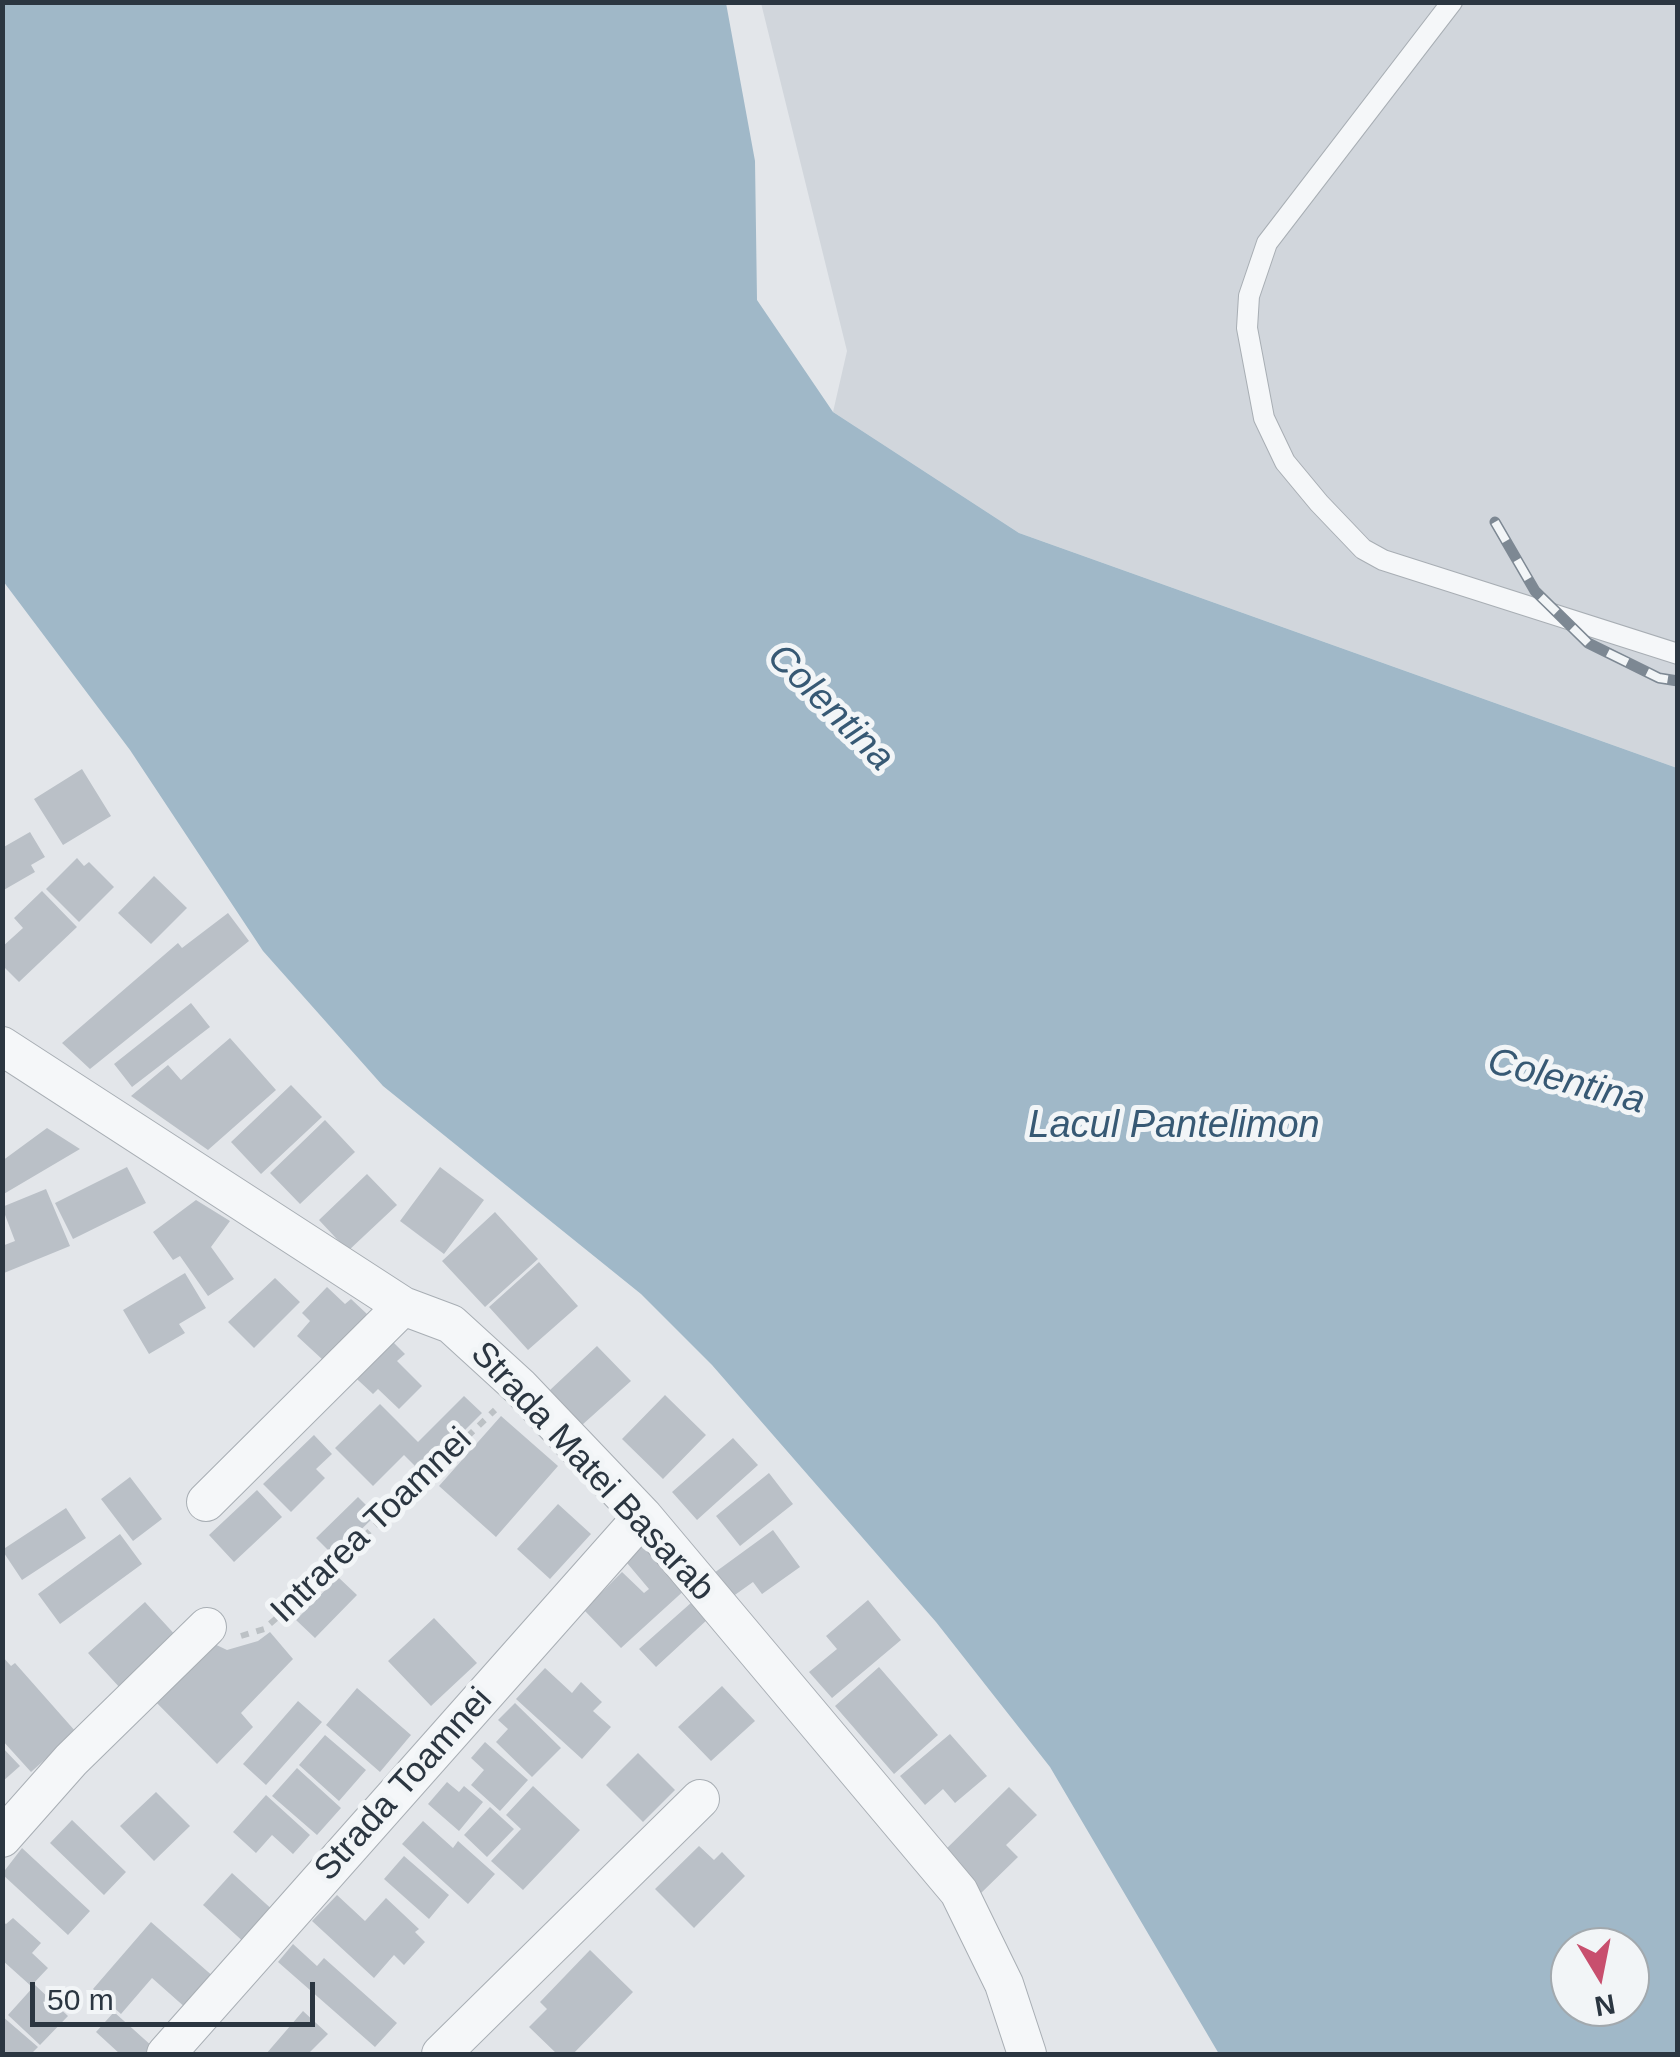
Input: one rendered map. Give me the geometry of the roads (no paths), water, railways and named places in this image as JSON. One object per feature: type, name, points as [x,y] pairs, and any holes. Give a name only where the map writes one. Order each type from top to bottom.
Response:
[{"type":"street","name":"Strada Matei Basarab","points":[[6,1042],[403,1306],[451,1324],[520,1387],[642,1516],[959,1892],[1004,1984],[1027,2054]]},
{"type":"street","points":[[206,1502],[403,1306]]},
{"type":"street","name":"Strada Toamnei","points":[[166,2054],[642,1516]]},
{"type":"street","points":[[2,1838],[71,1760],[207,1627]]},
{"type":"street","points":[[441,2054],[700,1799]]},
{"type":"lane","points":[[1452,2],[1267,243],[1249,296],[1248,328],[1264,418],[1286,462],[1363,549],[1383,560],[1678,654]]},
{"type":"water","name":"Lacul Pantelimon","points":[[3,2],[726,3],[755,161],[757,300],[833,412],[1019,533],[1677,768],[1677,2054],[1219,2054],[1050,1767],[936,1622],[712,1365],[641,1294],[383,1086],[263,951],[130,750],[3,581]]},
{"type":"railway","points":[[1495,522],[1535,591],[1588,643],[1659,678],[1678,681]]},
{"type":"water label","name":"Colentina","points":[[830,708]]},
{"type":"water label","name":"Colentina","points":[[1566,1082]]}]
